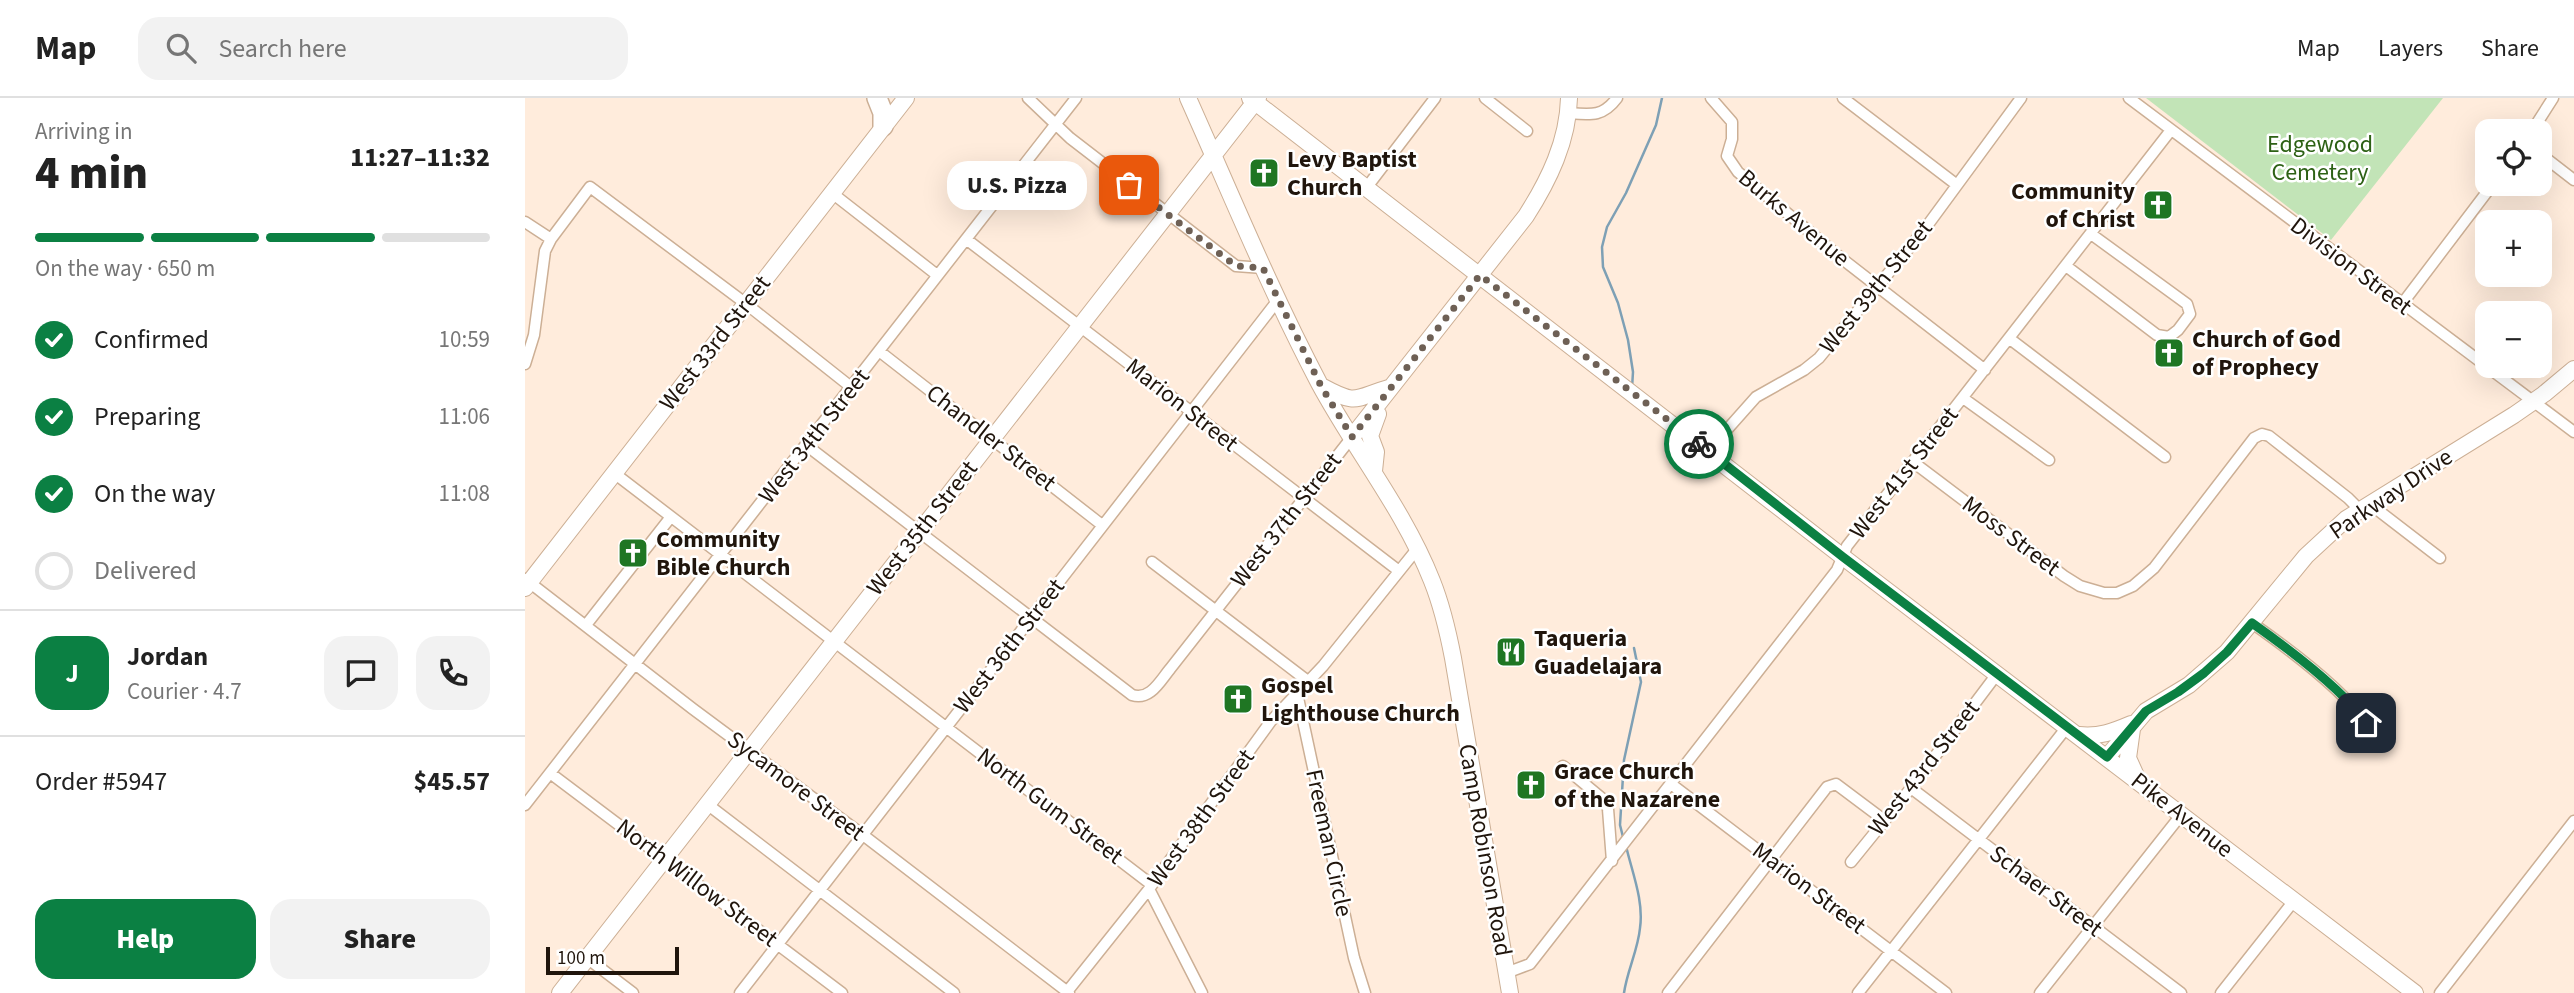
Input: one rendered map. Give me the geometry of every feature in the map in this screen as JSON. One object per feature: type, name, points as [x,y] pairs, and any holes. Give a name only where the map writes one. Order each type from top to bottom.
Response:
[{"type":"highway","points":[[877,98],[883,113],[883,126]]},
{"type":"street","name":"West 33rd Street","points":[[527,583],[906,98]]},
{"type":"street","points":[[1028,98],[1070,138],[1236,266],[1263,268]]},
{"type":"street","name":"West 34th Street","points":[[525,805],[1076,98]]},
{"type":"street","name":"Camp Robinson Road","points":[[1188,98],[1263,268],[1321,386],[1374,471],[1433,582],[1449,638],[1510,993]]},
{"type":"street","points":[[1367,187],[1435,98]]},
{"type":"street","points":[[1485,98],[1527,131]]},
{"type":"street","points":[[1569,105],[1593,115],[1610,108],[1617,98]]},
{"type":"street","name":"Burks Avenue","points":[[1711,98],[1734,125],[1727,156],[1730,163],[1876,285],[1985,370]]},
{"type":"street","points":[[1843,98],[1957,185]]},
{"type":"street","name":"West 39th Street","points":[[1708,451],[1756,397],[1804,370],[1819,358],[1876,285],[1927,226],[2021,98]]},
{"type":"street","name":"Division Street","points":[[2129,98],[2574,432]]},
{"type":"street","points":[[2540,119],[2553,98]]},
{"type":"street","name":"West 35th Street","points":[[560,993],[1167,215],[1254,99]]},
{"type":"street","name":"Pike Avenue","points":[[1254,99],[1843,557],[2415,993]]},
{"type":"street","name":"West 37th Street","points":[[1031,618],[1132,695],[1142,697],[1152,691],[1480,275],[1537,198],[1557,158],[1569,105]]},
{"type":"street","name":"West 41st Street","points":[[1506,973],[1530,964],[1615,857],[1837,570],[1847,546],[2171,130]]},
{"type":"street","points":[[2552,163],[2574,180]]},
{"type":"street","points":[[525,364],[534,335],[543,258],[551,239],[590,187],[745,303],[851,387]]},
{"type":"street","points":[[832,193],[937,275]]},
{"type":"street","points":[[2402,304],[2484,196]]},
{"type":"street","points":[[525,222],[551,239]]},
{"type":"street","points":[[2066,266],[2157,335],[2169,337],[2178,330],[2190,314],[2187,304],[2091,234]]},
{"type":"street","name":"Marion Street","points":[[965,239],[1399,571]]},
{"type":"street","name":"West 36th Street","points":[[740,993],[1278,300]]},
{"type":"street","points":[[2010,339],[2165,457]]},
{"type":"street","name":"Chandler Street","points":[[879,351],[1102,525]]},
{"type":"street","name":"Parkway Drive","points":[[2107,757],[2146,711],[2189,685],[2214,664],[2322,539],[2365,505],[2533,402],[2574,369]]},
{"type":"street","points":[[1321,386],[1347,400],[1357,400],[1391,387]]},
{"type":"street","points":[[1963,398],[2049,460]]},
{"type":"street","points":[[1374,471],[1376,452],[1370,436],[1381,400]]},
{"type":"street","name":"Moss Street","points":[[1913,461],[2072,582],[2095,591],[2117,593],[2133,586],[2154,568],[2254,438],[2262,434],[2269,436],[2335,487],[2365,505]]},
{"type":"street","points":[[806,445],[1031,618]]},
{"type":"street","name":"North Gum Street","points":[[614,473],[1150,887]]},
{"type":"street","points":[[2365,505],[2379,511],[2440,558]]},
{"type":"street","points":[[586,625],[670,517]]},
{"type":"street","name":"West 38th Street","points":[[1068,992],[1150,887],[1271,721],[1309,682],[1417,549]]},
{"type":"street","points":[[1152,562],[1309,682]]},
{"type":"street","name":"Sycamore Street","points":[[527,583],[1068,992]]},
{"type":"street","points":[[2252,623],[2281,644],[2356,709],[2366,723]]},
{"type":"street","name":"West 43rd Street","points":[[1851,862],[1997,674]]},
{"type":"street","name":"Freeman Circle","points":[[1297,693],[1353,958],[1365,993]]},
{"type":"street","points":[[2134,723],[2128,758],[2143,785]]},
{"type":"street","name":"Parkway Drive","points":[[2073,731],[2095,737],[2134,723]]},
{"type":"street","points":[[1858,993],[1978,839],[2073,731]]},
{"type":"street","points":[[1563,766],[1604,800],[1615,857]]},
{"type":"street","name":"North Willow Street","points":[[550,773],[842,993]]},
{"type":"street","name":"Marion Street","points":[[1671,784],[1947,993]]},
{"type":"street","points":[[1668,993],[1827,787],[1834,784],[1884,820]]},
{"type":"street","name":"Schaer Street","points":[[1911,788],[2181,993]]},
{"type":"street","points":[[707,804],[954,993]]},
{"type":"street","points":[[2040,993],[2181,815]]},
{"type":"street","points":[[2441,993],[2574,821]]},
{"type":"street","points":[[1150,887],[1202,993]]},
{"type":"street","points":[[2221,993],[2294,902]]},
{"type":"street","points":[[587,958],[633,993]]},
{"type":"green space","name":"Edgewood Cemetery","points":[[2146,98],[2443,98],[2331,240]]},
{"type":"waterway","points":[[1632,388],[1633,372],[1628,340],[1618,303],[1603,267],[1602,247],[1607,227],[1626,193],[1656,125],[1662,98]]},
{"type":"waterway","points":[[1623,837],[1620,825],[1624,760],[1641,682],[1634,648]]},
{"type":"waterway","points":[[1624,993],[1641,918],[1639,897],[1626,846]]},
{"type":"way so far","points":[[1129,185],[1236,266],[1263,268],[1321,386],[1352,437],[1480,275],[1699,444]]},
{"type":"place","name":"Levy Baptist Church","points":[[1264,173]]},
{"type":"place","name":"U.S. Pizza","points":[[1129,185]]},
{"type":"place","name":"Community of Christ","points":[[2158,205]]},
{"type":"place","name":"Church of God of Prophecy","points":[[2169,353]]},
{"type":"place","name":"Community Bible Church","points":[[633,553]]},
{"type":"place","name":"Taqueria Guadelajara","points":[[1511,652]]},
{"type":"place","name":"Gospel Lighthouse Church","points":[[1238,699]]},
{"type":"place","name":"Grace Church of the Nazarene","points":[[1531,785]]},
{"type":"route","points":[[1699,444],[2107,757],[2146,711],[2204,673],[2252,623],[2281,644],[2356,709],[2366,723]]}]
